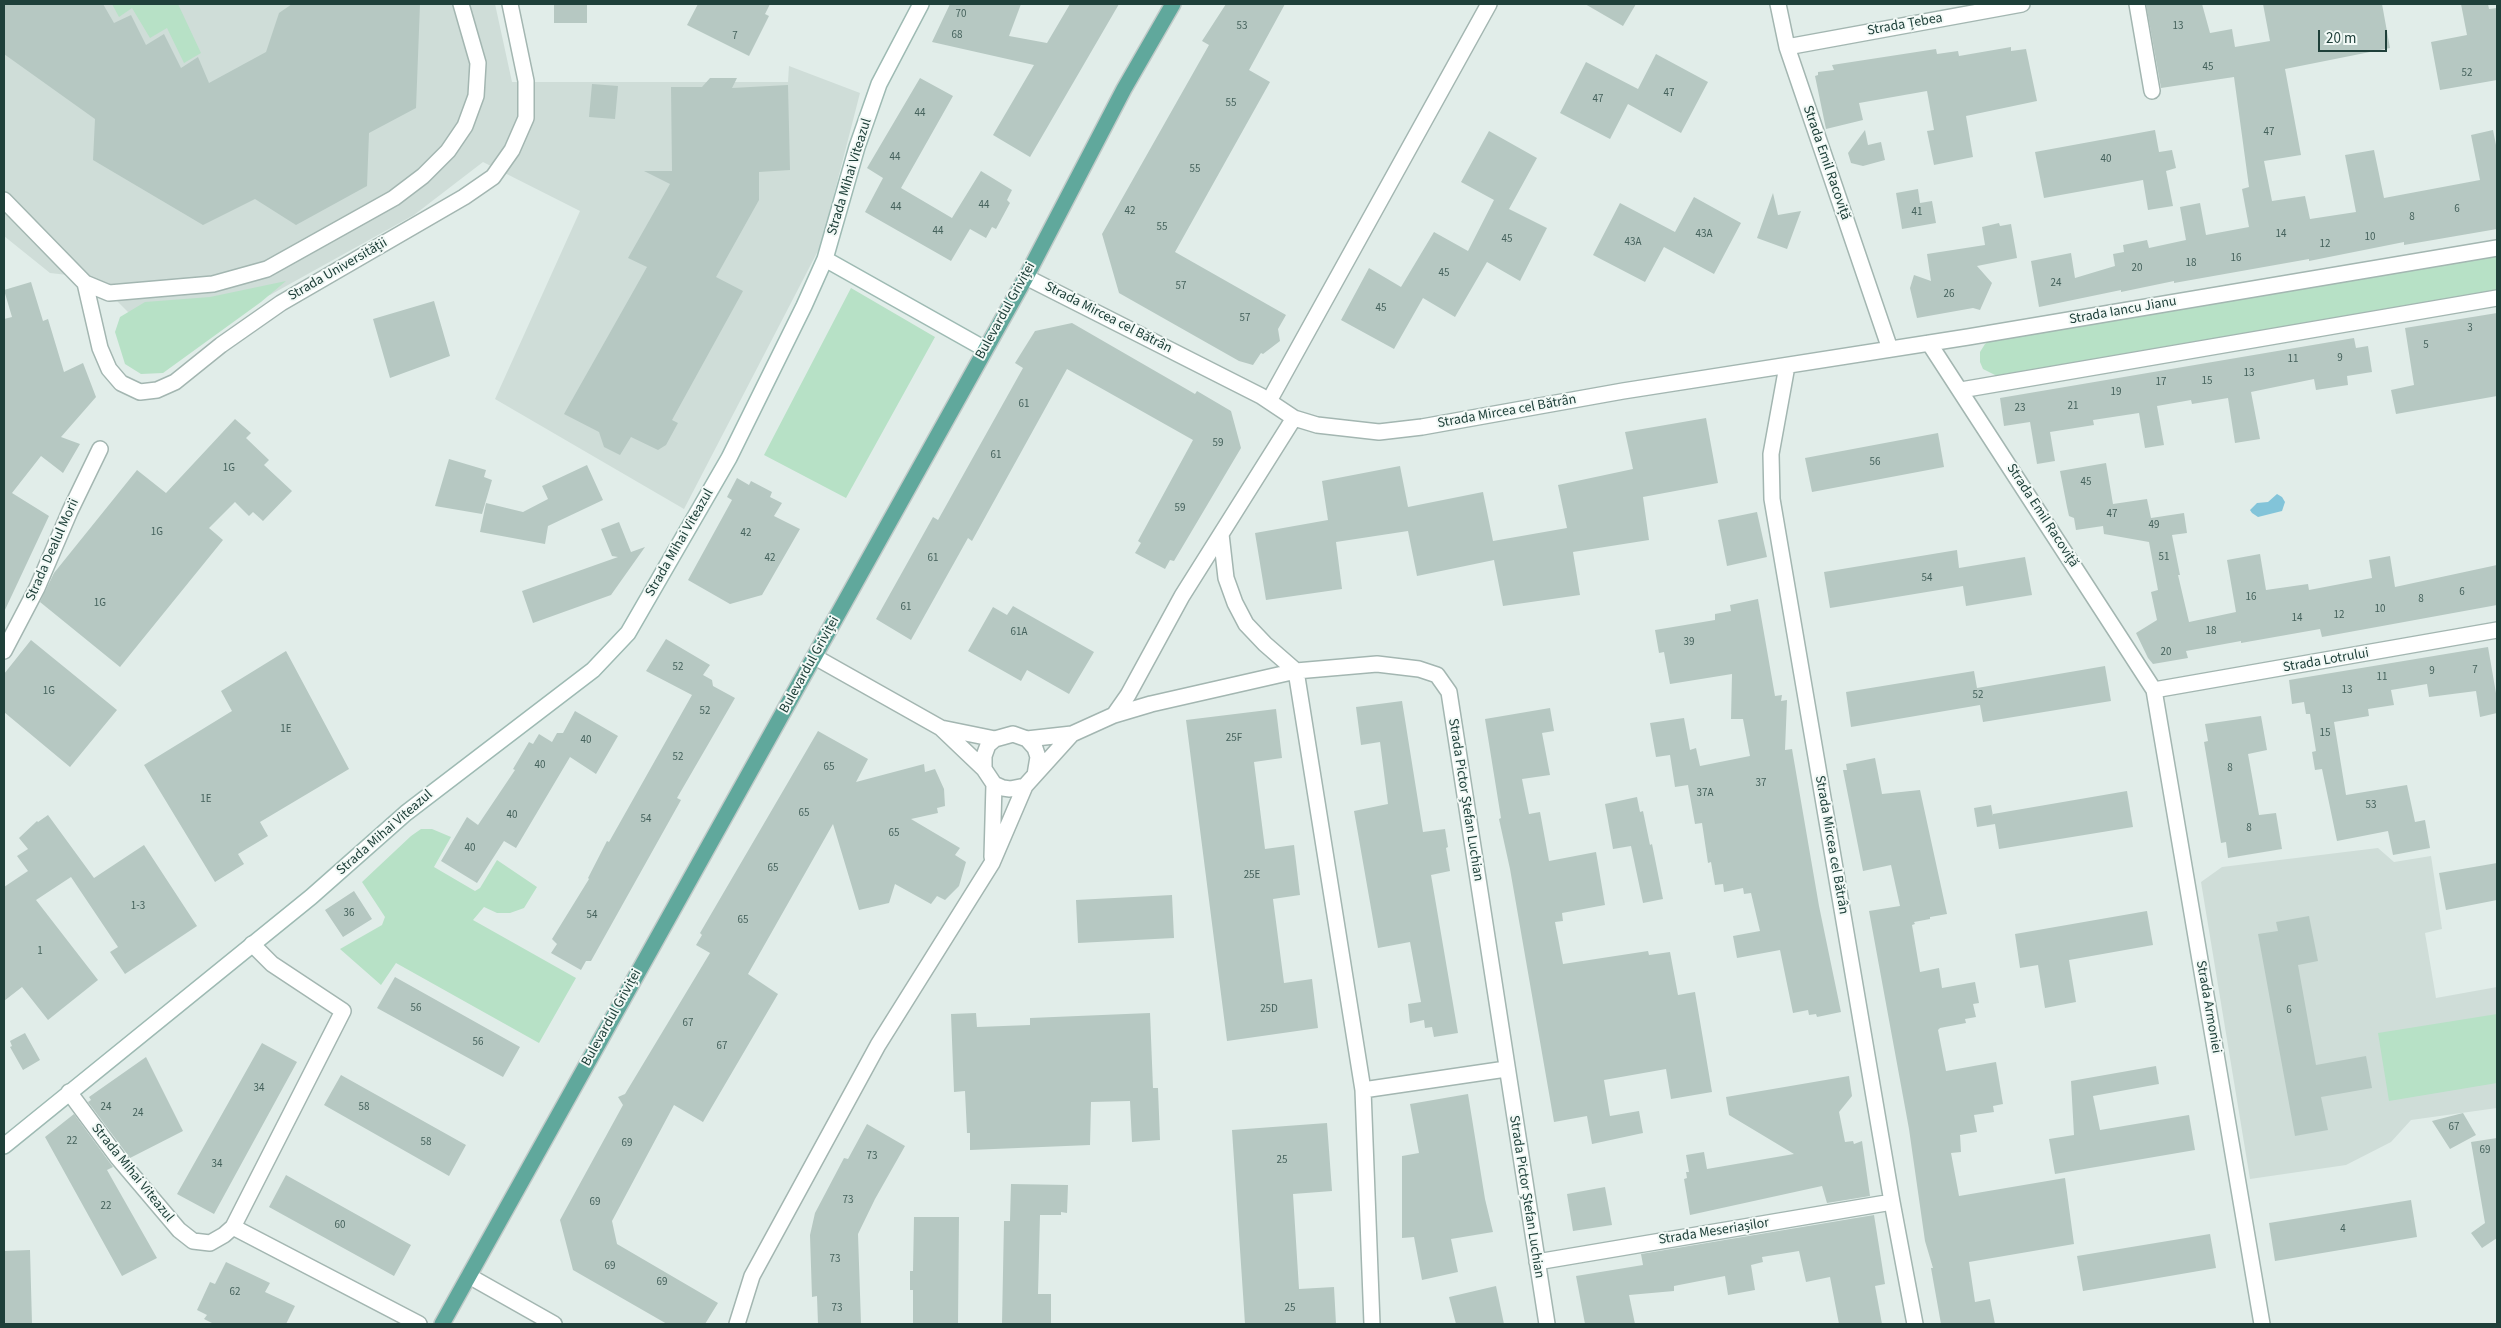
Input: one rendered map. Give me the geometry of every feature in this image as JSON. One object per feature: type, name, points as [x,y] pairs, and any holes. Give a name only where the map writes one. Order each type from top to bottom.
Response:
[{"type":"main road","name":"Bulevardul Griviței","points":[[442,1324],[815,657],[984,349],[1026,277],[1124,89],[1173,4]]},
{"type":"street","points":[[4,200],[85,283],[109,293],[132,293],[213,284],[267,269],[394,198],[423,176],[448,151],[465,126],[476,96],[478,63],[461,4]]},
{"type":"street","name":"Strada Universității","points":[[85,283],[100,348],[109,369],[121,383],[140,392],[157,390],[175,382],[221,345],[281,303],[464,197],[493,177],[512,150],[526,118],[526,81],[510,4]]},
{"type":"street","name":"Strada Mihai Viteazul","points":[[4,1146],[311,897],[406,813],[594,670],[628,633],[729,458],[825,259],[857,147],[879,84],[921,4]]},
{"type":"street","points":[[1269,401],[1489,4]]},
{"type":"street","name":"Strada Emil Racoviță","points":[[1778,4],[1787,47],[1890,349]]},
{"type":"street","name":"Strada Țebea","points":[[1787,47],[2022,4]]},
{"type":"street","points":[[2136,4],[2152,91]]},
{"type":"street","name":"Strada Iancu Jianu","points":[[1749,372],[1930,344],[2497,248]]},
{"type":"street","points":[[825,259],[984,349]]},
{"type":"street","name":"Strada Mircea cel Bătrân","points":[[1026,277],[1269,401],[1294,418],[1317,425],[1379,432],[1422,427],[1623,391],[1749,372]]},
{"type":"street","points":[[1961,390],[2497,298]]},
{"type":"street","name":"Strada Emil Racoviță","points":[[1930,344],[2154,690]]},
{"type":"street","name":"Strada Mircea cel Bătrân","points":[[1787,366],[1770,454],[1772,499],[1892,1202],[1915,1324]]},
{"type":"street","points":[[1114,715],[1128,695],[1182,596],[1294,418]]},
{"type":"street","name":"Strada Dealul Morii","points":[[4,651],[37,588],[70,511],[100,449]]},
{"type":"street","points":[[1221,534],[1226,578],[1235,603],[1246,624],[1265,644],[1296,671],[1363,1090],[1372,1324]]},
{"type":"street","name":"Strada Lotrului","points":[[2154,690],[2497,630]]},
{"type":"street","points":[[815,657],[941,728],[984,769],[994,784],[992,863]]},
{"type":"street","name":"Strada Pictor Ștefan Luchian","points":[[1072,734],[1114,715],[1151,704],[1296,671],[1377,664],[1419,669],[1437,676],[1449,692],[1506,1070],[1547,1324]]},
{"type":"street","name":"Strada Armoniei","points":[[2154,690],[2262,1324]]},
{"type":"street","points":[[941,728],[995,739]]},
{"type":"street","points":[[737,1324],[752,1276],[878,1045],[992,863],[1030,780],[1038,757],[1035,748],[1028,740],[1013,734],[995,739],[988,745],[984,756],[984,769]]},
{"type":"street","points":[[1028,740],[1072,734]]},
{"type":"street","points":[[994,784],[1010,789],[1030,780],[1072,734]]},
{"type":"street","name":"Strada Mihai Viteazul","points":[[69,1092],[160,1210],[186,1236],[193,1241],[210,1243],[224,1235],[233,1227],[342,1011],[272,964],[252,944]]},
{"type":"street","points":[[1363,1090],[1506,1070]]},
{"type":"street","name":"Strada Meseriașilor","points":[[1537,1262],[1892,1202]]},
{"type":"street","points":[[233,1227],[418,1324]]},
{"type":"street","points":[[469,1276],[554,1324]]},
{"type":"shaded area","points":[[4,4],[495,4],[512,82],[788,82],[789,66],[860,93],[821,245],[684,509],[495,399],[580,211],[483,162],[414,215],[270,295],[212,308],[128,312],[94,278],[50,273],[4,236]]},
{"type":"shaded area","points":[[2378,848],[2394,862],[2431,856],[2442,929],[2425,933],[2436,998],[2497,987],[2497,1108],[2411,1120],[2391,1142],[2346,1165],[2250,1179],[2201,882],[2222,867]]},
{"type":"green space","points":[[112,4],[178,4],[201,53],[184,63],[167,28],[150,38],[132,8],[119,17]]},
{"type":"green space","points":[[2497,254],[2497,293],[1997,376],[1983,369],[1980,362],[1980,352],[1985,344],[1992,339]]},
{"type":"green space","points":[[286,281],[261,302],[163,373],[141,374],[125,364],[115,332],[120,317],[145,302],[210,297]]},
{"type":"green space","points":[[851,288],[935,337],[846,498],[764,455]]},
{"type":"green space","points":[[421,829],[432,829],[451,837],[434,867],[475,891],[480,888],[497,860],[537,887],[524,908],[510,913],[497,913],[484,907],[473,920],[576,978],[539,1043],[396,963],[381,985],[340,949],[382,925],[385,917],[362,882]]},
{"type":"green space","points":[[2497,1014],[2497,1083],[2389,1101],[2378,1033]]},
{"type":"water","points":[[2277,494],[2285,502],[2282,511],[2258,517],[2252,513],[2250,510],[2257,503],[2268,502]]},
{"type":"building","points":[[4,4],[103,4],[114,23],[131,15],[146,45],[164,34],[181,68],[198,57],[209,83],[266,52],[279,13],[292,4],[420,4],[416,108],[369,133],[367,186],[296,225],[255,199],[203,225],[93,160],[95,119],[4,54]]},
{"type":"building","points":[[554,4],[587,4],[587,23],[554,23]]},
{"type":"building","points":[[698,4],[770,4],[765,14],[769,16],[749,56],[687,25]]},
{"type":"building","points":[[950,4],[1021,4],[1009,36],[1047,43],[1070,4],[1119,4],[1030,157],[993,135],[1034,65],[932,42]]},
{"type":"building","points":[[1226,4],[1285,4],[1249,70],[1270,82],[1175,252],[1286,315],[1278,329],[1280,341],[1263,354],[1261,353],[1253,365],[1239,361],[1119,293],[1102,234],[1209,45],[1202,41]]},
{"type":"building","points":[[1585,4],[1636,4],[1623,26]]},
{"type":"building","points":[[2146,4],[2202,4],[2210,33],[2232,29],[2235,47],[2270,41],[2263,4],[2382,4],[2390,48],[2285,69],[2301,155],[2264,161],[2272,201],[2305,196],[2310,219],[2356,212],[2345,155],[2374,150],[2384,198],[2480,180],[2471,135],[2493,130],[2497,150],[2497,229],[2404,245],[2404,242],[2309,261],[2309,259],[2174,283],[2174,281],[2121,292],[2121,290],[2039,307],[2031,261],[2071,253],[2075,278],[2115,266],[2113,254],[2124,252],[2123,245],[2147,240],[2149,248],[2186,240],[2180,207],[2200,203],[2206,235],[2249,227],[2242,189],[2249,187],[2234,77],[2161,88]]},
{"type":"building","points":[[2461,4],[2488,4],[2489,9],[2497,8],[2497,80],[2440,90],[2431,42],[2467,35]]},
{"type":"building","points":[[2011,47],[2011,51],[2026,49],[2037,101],[1966,116],[1973,157],[1934,165],[1927,131],[1934,130],[1927,91],[1859,103],[1863,120],[1826,129],[1815,76],[1818,75],[1818,72],[1834,70],[1832,65],[1936,49],[1937,54],[1958,51],[1959,56]]},
{"type":"building","points":[[1656,54],[1708,82],[1681,133],[1628,104],[1610,139],[1560,113],[1586,62],[1638,89]]},
{"type":"building","points":[[710,78],[737,78],[732,88],[788,85],[790,170],[759,172],[759,200],[716,277],[743,291],[672,420],[678,423],[666,445],[658,450],[631,437],[620,455],[604,447],[599,432],[564,414],[647,267],[628,258],[670,184],[644,171],[672,171],[671,87],[702,87]]},
{"type":"building","points":[[920,78],[953,96],[901,188],[952,218],[981,171],[1012,190],[1007,200],[1010,203],[996,229],[992,227],[986,238],[970,229],[951,261],[865,212],[883,178],[867,168]]},
{"type":"building","points":[[592,84],[618,86],[615,119],[589,117]]},
{"type":"building","points":[[1865,130],[1868,145],[1881,142],[1885,160],[1863,166],[1851,163],[1848,153]]},
{"type":"building","points":[[2155,130],[2159,152],[2172,150],[2176,168],[2166,171],[2173,206],[2148,210],[2143,180],[2044,198],[2035,152]]},
{"type":"building","points":[[1489,131],[1537,158],[1509,209],[1547,228],[1520,281],[1487,262],[1455,317],[1423,298],[1394,349],[1341,320],[1369,268],[1401,287],[1434,232],[1468,251],[1494,200],[1461,182]]},
{"type":"building","points":[[1918,189],[1920,203],[1932,201],[1936,223],[1902,229],[1896,193]]},
{"type":"building","points":[[1773,193],[1778,215],[1801,211],[1787,249],[1757,238]]},
{"type":"building","points":[[1694,197],[1741,223],[1714,274],[1664,247],[1645,282],[1593,255],[1620,203],[1675,232]]},
{"type":"building","points":[[1999,223],[2000,226],[2011,224],[2017,258],[1977,266],[1992,283],[1980,310],[1973,308],[1917,318],[1910,288],[1914,275],[1931,281],[1927,254],[1985,245],[1982,227]]},
{"type":"building","points":[[31,282],[43,321],[48,319],[64,372],[83,363],[96,397],[61,437],[80,444],[63,473],[41,456],[12,493],[49,516],[4,612],[4,319],[12,317],[4,290]]},
{"type":"building","points":[[434,301],[450,356],[390,378],[373,319]]},
{"type":"building","points":[[2497,313],[2497,396],[2396,414],[2391,390],[2414,385],[2405,328]]},
{"type":"building","points":[[1072,323],[1195,394],[1197,391],[1231,411],[1241,448],[1174,561],[1170,560],[1165,569],[1135,553],[1141,543],[1138,541],[1193,440],[1067,369],[972,541],[968,538],[911,640],[876,619],[933,517],[938,520],[1023,368],[1015,363],[1035,331]]},
{"type":"building","points":[[2354,338],[2356,348],[2368,346],[2372,372],[2347,376],[2348,385],[2316,390],[2314,379],[2251,392],[2260,439],[2235,443],[2228,398],[2192,404],[2191,400],[2157,406],[2164,445],[2145,448],[2139,413],[2093,420],[2094,425],[2050,432],[2055,461],[2037,464],[2030,422],[2004,426],[2000,398]]},
{"type":"building","points":[[1706,418],[1718,483],[1643,497],[1649,540],[1573,552],[1580,595],[1503,606],[1494,560],[1417,576],[1408,531],[1336,542],[1342,589],[1266,600],[1255,533],[1328,520],[1322,481],[1400,466],[1408,507],[1483,492],[1493,541],[1567,528],[1558,485],[1633,469],[1625,432]]},
{"type":"building","points":[[235,419],[251,433],[246,438],[269,460],[264,465],[292,491],[263,521],[253,512],[249,516],[235,502],[209,528],[223,540],[120,667],[40,602],[54,573],[137,470],[166,493]]},
{"type":"building","points":[[1938,433],[1944,467],[1812,492],[1805,458]]},
{"type":"building","points":[[449,459],[486,470],[484,477],[492,480],[482,514],[435,506]]},
{"type":"building","points":[[2106,463],[2113,504],[2147,499],[2151,518],[2184,513],[2187,533],[2172,535],[2180,575],[2178,575],[2189,622],[2236,612],[2227,560],[2260,554],[2266,590],[2308,584],[2309,590],[2372,578],[2369,560],[2390,556],[2395,587],[2497,565],[2497,605],[2322,637],[2320,629],[2241,643],[2241,641],[2186,651],[2188,658],[2153,664],[2136,633],[2157,620],[2151,592],[2158,590],[2149,542],[2104,534],[2103,526],[2076,530],[2074,518],[2069,516],[2060,471]]},
{"type":"building","points":[[587,465],[603,500],[548,526],[545,544],[480,532],[486,503],[523,512],[548,499],[542,486]]},
{"type":"building","points":[[737,478],[749,485],[751,481],[772,492],[770,497],[782,503],[774,516],[800,529],[762,595],[730,604],[688,580],[732,500],[727,497]]},
{"type":"building","points":[[1757,512],[1767,557],[1727,566],[1718,520]]},
{"type":"building","points":[[619,522],[631,552],[645,547],[611,595],[533,623],[522,591],[618,557],[612,556],[601,529]]},
{"type":"building","points":[[1957,550],[1959,568],[2025,557],[2032,595],[1966,606],[1963,586],[1830,608],[1824,572]]},
{"type":"building","points":[[1758,599],[1775,696],[1782,695],[1781,701],[1787,700],[1785,750],[1792,749],[1819,906],[1841,1012],[1817,1017],[1816,1014],[1809,1015],[1808,1010],[1793,1013],[1780,950],[1737,958],[1733,936],[1760,931],[1751,893],[1744,894],[1743,888],[1724,892],[1723,884],[1715,885],[1711,862],[1708,863],[1702,823],[1695,824],[1688,785],[1675,787],[1670,755],[1656,757],[1650,723],[1684,718],[1690,750],[1696,748],[1700,766],[1750,756],[1743,719],[1731,719],[1732,674],[1670,684],[1664,652],[1659,653],[1655,630],[1715,620],[1715,614],[1731,611],[1730,605]]},
{"type":"building","points":[[1013,606],[1094,652],[1069,694],[1027,670],[1021,681],[968,651],[993,607],[1007,615]]},
{"type":"building","points":[[666,639],[710,665],[703,675],[712,680],[713,686],[735,698],[677,798],[681,800],[591,961],[586,961],[581,970],[551,953],[557,944],[552,939],[589,879],[607,841],[609,842],[692,695],[646,671]]},
{"type":"building","points":[[31,640],[117,710],[70,767],[4,712],[4,674]]},
{"type":"building","points":[[2488,647],[2497,699],[2497,713],[2480,717],[2476,691],[2429,697],[2427,684],[2391,690],[2394,705],[2368,709],[2369,716],[2334,722],[2346,795],[2407,785],[2415,822],[2425,820],[2430,848],[2393,855],[2388,831],[2337,841],[2322,769],[2315,770],[2312,752],[2316,751],[2310,714],[2306,714],[2304,702],[2292,704],[2289,680]]},
{"type":"building","points":[[286,651],[349,769],[260,822],[268,836],[238,854],[244,864],[215,882],[144,765],[232,711],[221,691]]},
{"type":"building","points":[[2105,666],[2111,701],[1983,722],[1980,705],[1851,727],[1846,692],[1974,671],[1977,688]]},
{"type":"building","points":[[1402,701],[1423,832],[1445,829],[1448,847],[1446,848],[1450,871],[1431,875],[1458,1033],[1434,1037],[1432,1027],[1425,1028],[1424,1020],[1410,1023],[1408,1004],[1421,1002],[1410,942],[1378,948],[1354,811],[1388,804],[1380,742],[1361,745],[1356,707]]},
{"type":"building","points":[[1550,708],[1554,731],[1542,733],[1550,775],[1522,779],[1529,814],[1540,812],[1549,861],[1596,852],[1605,905],[1562,913],[1563,921],[1555,922],[1563,964],[1648,951],[1649,955],[1670,952],[1678,995],[1695,992],[1712,1092],[1671,1099],[1666,1069],[1604,1080],[1610,1116],[1639,1111],[1643,1133],[1592,1144],[1587,1116],[1554,1122],[1510,869],[1499,819],[1501,818],[1485,719]]},
{"type":"building","points":[[1276,709],[1282,758],[1254,762],[1265,849],[1294,845],[1300,895],[1273,899],[1284,983],[1312,979],[1318,1028],[1227,1041],[1186,720]]},
{"type":"building","points":[[575,711],[618,736],[596,774],[570,757],[516,848],[504,841],[477,883],[441,861],[467,817],[478,825],[515,770],[513,769],[529,742],[533,744],[539,734],[552,742],[557,733],[563,733]]},
{"type":"building","points":[[2261,716],[2267,750],[2248,754],[2259,815],[2276,813],[2282,849],[2228,858],[2226,842],[2221,843],[2204,742],[2208,741],[2205,724]]},
{"type":"building","points":[[818,731],[868,759],[856,782],[924,764],[925,772],[935,769],[944,789],[945,806],[937,808],[938,813],[911,819],[960,848],[955,855],[966,862],[959,886],[945,900],[937,896],[931,904],[895,884],[889,903],[859,910],[833,824],[748,974],[778,994],[703,1122],[674,1105],[612,1221],[617,1244],[718,1303],[705,1324],[667,1324],[573,1270],[560,1220],[623,1105],[618,1097],[625,1094],[710,953],[696,945],[702,935],[700,933]]},
{"type":"building","points":[[1875,758],[1882,794],[1920,790],[1947,914],[1914,922],[1915,924],[1912,925],[1920,972],[1939,968],[1942,988],[1975,982],[1979,1003],[1973,1004],[1976,1017],[1965,1019],[1966,1023],[1938,1030],[1946,1071],[1996,1062],[2003,1104],[1993,1106],[1994,1112],[1974,1115],[1977,1132],[1960,1135],[1961,1152],[1951,1153],[1959,1196],[2065,1178],[2074,1244],[1969,1262],[1975,1302],[1990,1299],[1995,1324],[1941,1324],[1931,1268],[1933,1268],[1925,1241],[1909,1129],[1869,911],[1900,906],[1891,865],[1863,871],[1843,770],[1847,770],[1846,764]]},
{"type":"building","points":[[2127,791],[2133,827],[1999,849],[1995,824],[1977,827],[1974,808],[1991,805],[1993,816],[1993,814]]},
{"type":"building","points":[[1637,797],[1640,812],[1643,811],[1650,845],[1652,844],[1663,899],[1643,903],[1631,846],[1613,849],[1605,804]]},
{"type":"building","points":[[48,815],[94,878],[144,845],[197,926],[125,974],[110,952],[118,947],[71,877],[36,900],[98,980],[48,1020],[22,987],[4,1001],[4,887],[28,871],[17,856],[28,849],[19,838],[37,821]]},
{"type":"building","points":[[2497,863],[2497,900],[2446,910],[2439,873]]},
{"type":"building","points":[[354,891],[372,919],[343,937],[325,910]]},
{"type":"building","points":[[1172,895],[1174,938],[1078,943],[1076,900]]},
{"type":"building","points":[[2147,911],[2153,945],[2069,960],[2076,1002],[2045,1008],[2038,965],[2020,968],[2015,934]]},
{"type":"building","points":[[2309,916],[2318,961],[2298,965],[2316,1065],[2366,1056],[2372,1088],[2321,1097],[2328,1130],[2295,1136],[2258,934],[2278,931],[2276,922]]},
{"type":"building","points":[[395,977],[520,1047],[503,1077],[377,1008]]},
{"type":"building","points":[[976,1013],[977,1027],[1030,1025],[1030,1018],[1150,1013],[1153,1088],[1158,1088],[1160,1140],[1132,1142],[1130,1101],[1091,1102],[1090,1145],[970,1150],[970,1133],[967,1133],[965,1091],[954,1092],[951,1014]]},
{"type":"building","points":[[25,1033],[40,1060],[23,1070],[10,1047],[12,1046],[10,1041]]},
{"type":"building","points":[[262,1043],[297,1062],[214,1214],[177,1194]]},
{"type":"building","points":[[146,1057],[183,1131],[130,1158],[88,1102],[91,1100],[89,1097]]},
{"type":"building","points":[[2156,1066],[2159,1084],[2093,1096],[2100,1130],[2189,1115],[2195,1150],[2055,1174],[2049,1139],[2074,1135],[2071,1081]]},
{"type":"building","points":[[341,1075],[466,1145],[449,1176],[324,1105]]},
{"type":"building","points":[[1849,1076],[1852,1096],[1839,1112],[1845,1142],[1853,1141],[1854,1144],[1862,1141],[1870,1196],[1827,1203],[1822,1186],[1690,1215],[1684,1179],[1687,1178],[1686,1172],[1689,1172],[1686,1155],[1704,1152],[1707,1169],[1794,1154],[1729,1115],[1726,1097]]},
{"type":"building","points":[[1468,1094],[1485,1199],[1493,1232],[1451,1239],[1458,1272],[1422,1280],[1414,1237],[1402,1238],[1402,1156],[1419,1153],[1410,1104]]},
{"type":"building","points":[[2463,1113],[2476,1135],[2450,1149],[2432,1121]]},
{"type":"building","points":[[74,1114],[113,1167],[107,1170],[157,1258],[122,1276],[45,1137]]},
{"type":"building","points":[[1327,1123],[1332,1191],[1293,1194],[1299,1289],[1334,1287],[1336,1324],[1245,1324],[1232,1130]]},
{"type":"building","points":[[867,1124],[905,1146],[858,1234],[861,1324],[818,1324],[817,1296],[812,1297],[810,1235],[815,1213],[844,1158],[848,1159]]},
{"type":"building","points":[[2497,1138],[2497,1238],[2482,1248],[2471,1233],[2485,1223],[2471,1142]]},
{"type":"building","points":[[286,1175],[411,1245],[394,1276],[269,1207]]},
{"type":"building","points":[[1011,1184],[1068,1185],[1067,1213],[1061,1212],[1061,1215],[1040,1215],[1038,1294],[1051,1294],[1051,1324],[1002,1324],[1004,1221],[1010,1221]]},
{"type":"building","points":[[1605,1187],[1612,1225],[1573,1231],[1567,1194]]},
{"type":"building","points":[[2411,1200],[2417,1237],[2275,1261],[2269,1223]]},
{"type":"building","points":[[1874,1215],[1885,1284],[1875,1286],[1882,1324],[1839,1324],[1830,1277],[1806,1282],[1799,1251],[1762,1257],[1763,1262],[1751,1265],[1755,1290],[1728,1295],[1725,1276],[1674,1286],[1674,1291],[1629,1295],[1635,1324],[1585,1324],[1576,1276],[1643,1265],[1641,1254]]},
{"type":"building","points":[[914,1217],[959,1217],[958,1324],[913,1324],[913,1290],[910,1290],[910,1271],[913,1271]]},
{"type":"building","points":[[2210,1234],[2216,1268],[2083,1291],[2077,1256]]},
{"type":"building","points":[[30,1250],[32,1324],[4,1324],[4,1251]]},
{"type":"building","points":[[226,1262],[270,1283],[265,1292],[295,1306],[286,1324],[214,1324],[204,1319],[207,1315],[197,1310],[210,1282],[215,1284]]},
{"type":"building","points":[[1496,1286],[1504,1324],[1456,1324],[1449,1297]]}]
